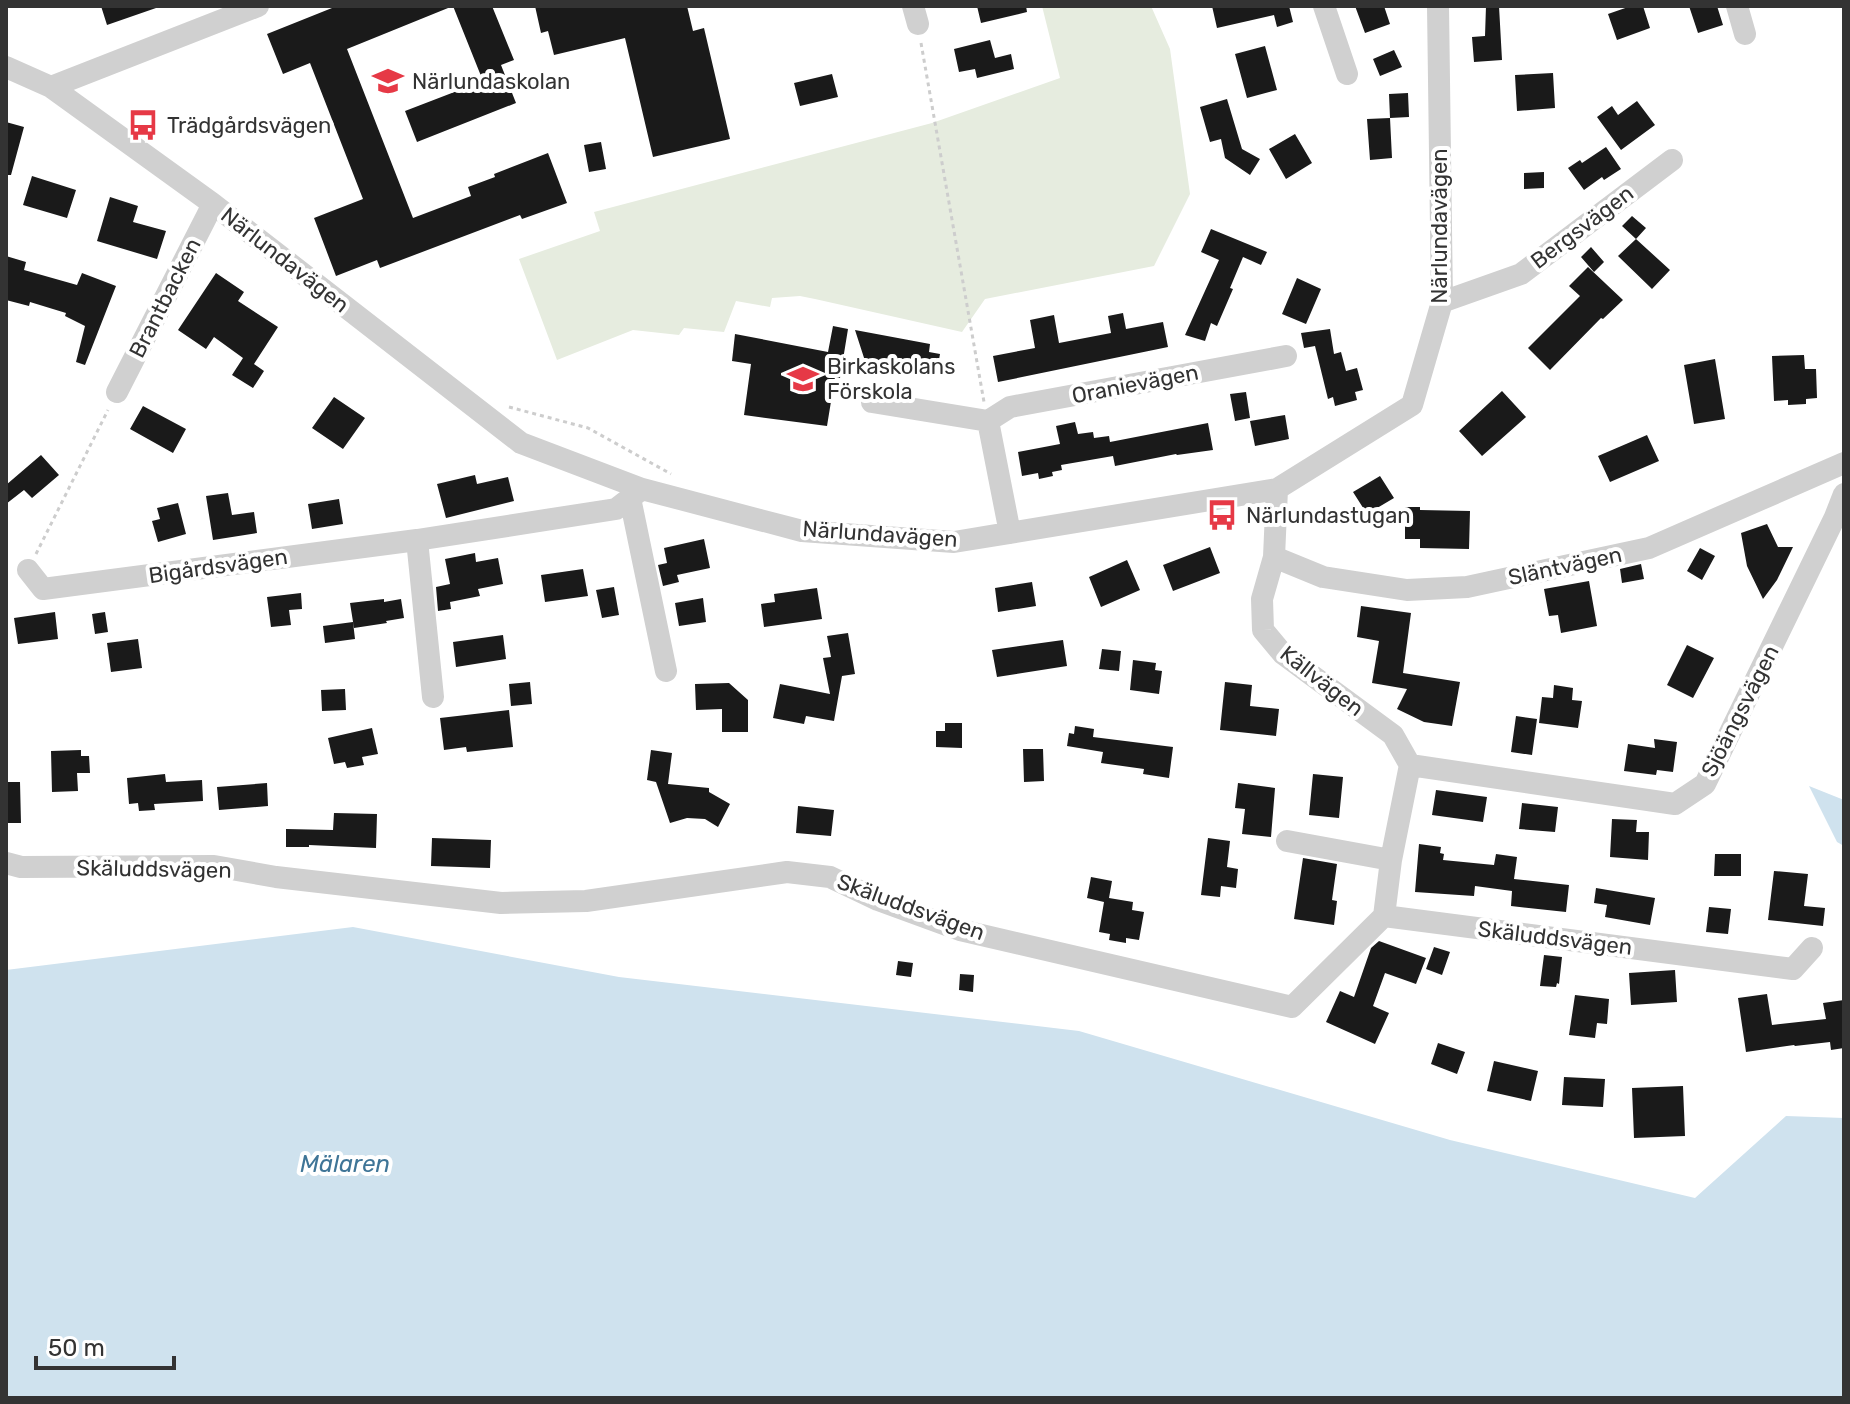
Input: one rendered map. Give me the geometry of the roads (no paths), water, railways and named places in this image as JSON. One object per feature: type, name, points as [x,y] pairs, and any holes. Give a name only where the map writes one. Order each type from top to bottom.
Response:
[{"type":"street","points":[[51,87],[258,6]]},
{"type":"street","points":[[1324,6],[1347,74]]},
{"type":"street","name":"Närlundavägen","points":[[6,67],[51,87],[213,204],[521,443],[636,494],[802,531],[954,542],[1277,489],[1412,405],[1442,302],[1438,6]]},
{"type":"street","points":[[1737,6],[1745,34]]},
{"type":"street","name":"Bergsvägen","points":[[1442,302],[1521,274],[1672,160]]},
{"type":"street","name":"Brantbacken","points":[[117,392],[213,204]]},
{"type":"street","name":"Oranievägen","points":[[988,421],[1010,407],[1286,356]]},
{"type":"street","points":[[872,402],[988,421],[1010,533]]},
{"type":"street","name":"Släntvägen","points":[[1274,557],[1323,577],[1407,590],[1467,587],[1649,548],[1844,463]]},
{"type":"street","name":"Källvägen","points":[[1277,489],[1274,557],[1262,599],[1263,630],[1283,654],[1393,735],[1410,765]]},
{"type":"street","points":[[636,494],[666,671]]},
{"type":"street","name":"Bigårdsvägen","points":[[28,570],[43,589],[417,540],[616,509],[636,494]]},
{"type":"street","name":"Sjöängsvägen","points":[[1410,765],[1675,804],[1705,784],[1844,494]]},
{"type":"street","points":[[417,540],[433,697]]},
{"type":"street","points":[[1384,916],[1391,860],[1410,765]]},
{"type":"street","points":[[1287,841],[1391,860]]},
{"type":"street","name":"Skäluddsvägen","points":[[6,863],[21,867],[214,866],[276,877],[501,903],[586,901],[787,872],[830,877],[878,900],[960,930],[1292,1007],[1384,916],[1793,969],[1812,948]]},
{"type":"water","points":[[1809,786],[1844,800],[1844,846],[1837,842]]},
{"type":"water","name":"Mälaren","points":[[353,927],[619,977],[1079,1031],[1450,1140],[1695,1198],[1786,1116],[1844,1118],[1844,1398],[6,1398],[6,970]]},
{"type":"place","name":"Närlundaskolan","points":[[388,81]]},
{"type":"place","name":"Trädgårdsvägen","points":[[143,125]]},
{"type":"place","name":"Birkaskolans Förskola","points":[[803,379]]},
{"type":"place","name":"Närlundastugan","points":[[1222,515]]}]
